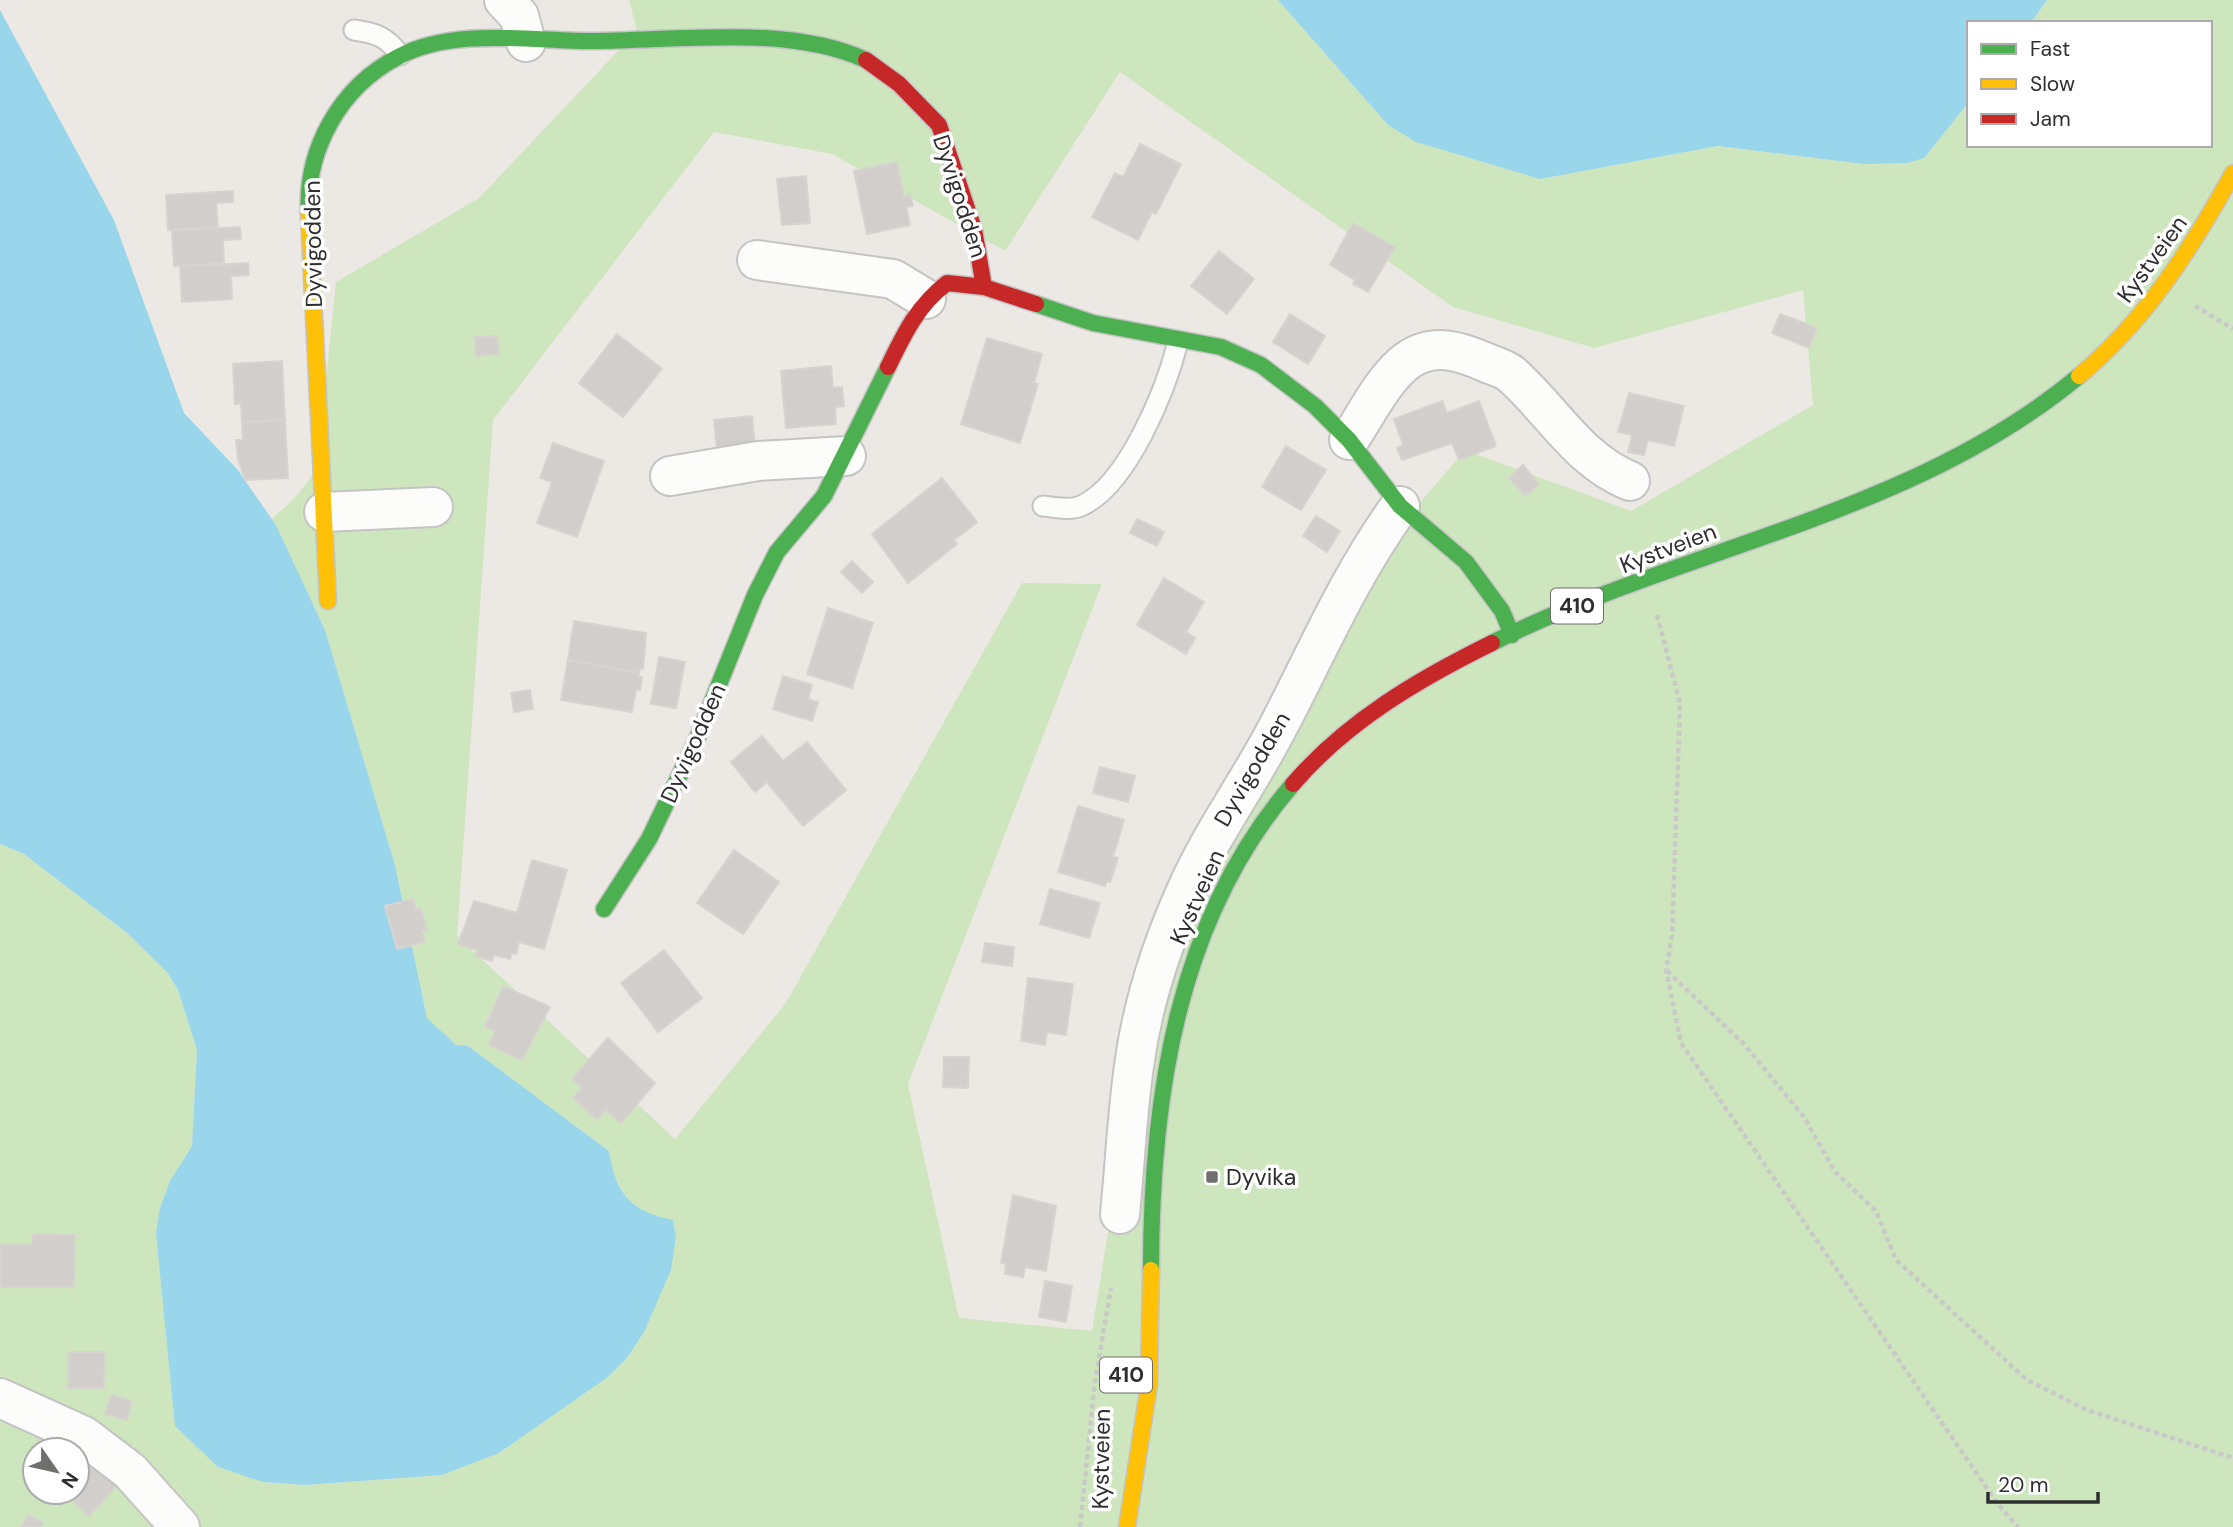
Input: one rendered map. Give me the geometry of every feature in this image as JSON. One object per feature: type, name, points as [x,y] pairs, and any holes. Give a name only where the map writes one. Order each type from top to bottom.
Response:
[{"type":"street","points":[[504,0],[519,16],[526,42]]},
{"type":"street","name":"Dyvigodden","points":[[328,601],[308,201],[309,174],[334,112],[363,81],[400,55],[419,48],[470,41],[771,40],[860,57],[892,79],[937,121],[963,191],[983,266],[984,287]]},
{"type":"street","name":"Kystveien","points":[[1133,1327],[1136,1220],[1181,999],[1202,933],[1243,850],[1287,791],[1346,732],[1439,668],[1552,616],[1886,490],[1949,461],[2006,429],[2060,392],[2105,353],[2142,313],[2172,277],[2202,231],[2233,173]]},
{"type":"street","points":[[757,260],[893,279],[926,299]]},
{"type":"street","name":"Dyvigodden","points":[[604,909],[649,839],[697,739],[755,595],[777,552],[824,496],[911,320],[926,299],[947,283],[984,287],[1093,323],[1178,342],[1221,348],[1261,365],[1315,407],[1349,440],[1401,506],[1466,562],[1502,611],[1512,635]]},
{"type":"street","points":[[1349,440],[1389,378],[1404,363],[1427,351],[1454,349],[1509,372],[1585,454],[1614,475],[1630,481]]},
{"type":"street","points":[[670,476],[758,461],[846,456]]},
{"type":"street","name":"Dyvigodden","points":[[1136,1220],[1134,1065],[1147,1005],[1167,938],[1188,887],[1281,723],[1330,619],[1372,546],[1401,506]]},
{"type":"street","points":[[324,512],[433,507]]},
{"type":"street","name":"Kystveien","points":[[1125,1527],[1151,1367],[1136,1220]]},
{"type":"street","points":[[0,1398],[84,1436],[130,1471],[180,1527]]},
{"type":"street","name":"Kystveien","points":[[1124,1432],[1125,1527]]},
{"type":"lane","points":[[354,30],[377,33],[390,41],[400,55]]},
{"type":"lane","points":[[1043,506],[1079,507],[1093,499],[1111,481],[1143,429],[1172,365],[1178,342]]},
{"type":"path","points":[[2191,304],[2233,328]]},
{"type":"path","points":[[1643,616],[1656,611],[1680,703],[1672,936],[1666,970],[1681,1043],[1997,1503],[2018,1527]]},
{"type":"path","points":[[1666,970],[1744,1044],[1804,1117],[1835,1172],[1876,1211],[1896,1259],[2027,1380],[2087,1410],[2233,1458]]},
{"type":"path","points":[[1080,1527],[1095,1381],[1112,1276]]},
{"type":"green space","points":[[629,0],[1278,0],[1388,125],[1540,179],[1718,146],[1864,164],[1924,158],[1967,104],[1967,147],[2212,147],[2212,21],[2032,21],[2047,0],[2233,0],[2233,1527],[0,1527],[0,844],[24,854],[127,933],[168,973],[178,990],[197,1050],[192,1146],[170,1181],[160,1208],[263,1482],[306,1485],[442,1475],[499,1453],[608,1377],[627,1358],[644,1332],[676,1237],[673,1221],[645,1211],[627,1198],[616,1178],[609,1151],[468,1046],[456,1046],[427,1018],[395,865],[325,630],[272,518],[294,499],[317,469],[336,282],[479,198],[637,31]],"holes":[[[1120,72],[1453,307],[1594,348],[1803,290],[1813,405],[1631,511],[1465,450],[1399,527],[1152,961],[1092,1331],[959,1318],[908,1084],[1102,584],[1022,583],[786,1003],[675,1139],[457,936],[493,420],[714,132],[832,154],[1005,251]]]},
{"type":"water","points":[[1278,0],[2047,0],[2032,21],[1967,21],[1967,104],[1924,158],[1907,163],[1864,164],[1718,146],[1540,179],[1416,142],[1388,125]]},
{"type":"water","points":[[0,10],[114,220],[184,413],[237,469],[276,525],[325,630],[395,865],[427,1018],[456,1045],[468,1046],[609,1151],[616,1178],[627,1198],[645,1211],[673,1220],[676,1237],[671,1270],[644,1332],[627,1358],[608,1377],[499,1453],[442,1475],[306,1485],[263,1482],[218,1467],[175,1426],[156,1233],[160,1208],[170,1181],[192,1146],[197,1050],[178,990],[168,973],[127,933],[24,854],[0,844]]},
{"type":"building","points":[[1140,144],[1181,164],[1156,214],[1152,212],[1138,240],[1092,217],[1115,173],[1123,177]]},
{"type":"building","points":[[897,162],[904,197],[910,195],[913,206],[906,207],[910,225],[867,234],[854,171]]},
{"type":"building","points":[[806,176],[810,223],[782,225],[777,179]]},
{"type":"building","points":[[233,191],[233,202],[216,203],[218,227],[168,230],[166,195]]},
{"type":"building","points":[[1353,223],[1395,247],[1368,292],[1353,284],[1355,280],[1330,265]]},
{"type":"building","points":[[240,227],[241,239],[223,240],[224,263],[174,266],[172,231]]},
{"type":"building","points":[[1219,251],[1254,279],[1227,314],[1191,286]]},
{"type":"building","points":[[248,263],[249,275],[231,276],[232,299],[182,302],[180,267]]},
{"type":"building","points":[[1290,314],[1325,336],[1308,364],[1273,342]]},
{"type":"building","points":[[1780,314],[1817,328],[1809,348],[1772,333]]},
{"type":"building","points":[[617,334],[662,369],[623,417],[579,383]]},
{"type":"building","points":[[497,336],[499,354],[476,356],[475,337]]},
{"type":"building","points":[[987,338],[1042,354],[1034,383],[1038,384],[1020,443],[961,424]]},
{"type":"building","points":[[282,361],[285,420],[242,422],[241,403],[235,404],[233,364]]},
{"type":"building","points":[[831,366],[833,388],[842,387],[844,406],[835,407],[836,424],[786,428],[781,371]]},
{"type":"building","points":[[1629,393],[1684,406],[1674,446],[1648,440],[1644,455],[1628,452],[1632,435],[1618,432]]},
{"type":"building","points":[[1442,401],[1447,413],[1479,401],[1496,446],[1459,460],[1452,443],[1402,460],[1397,448],[1403,445],[1394,419]]},
{"type":"building","points":[[752,416],[755,446],[717,450],[714,420]]},
{"type":"building","points":[[285,420],[288,478],[245,480],[238,459],[236,440],[243,440],[242,422]]},
{"type":"building","points":[[553,443],[604,461],[577,537],[537,523],[552,482],[540,478]]},
{"type":"building","points":[[1286,446],[1326,470],[1301,510],[1262,487]]},
{"type":"building","points":[[1523,465],[1539,484],[1525,496],[1509,477]]},
{"type":"building","points":[[942,478],[977,522],[954,540],[957,544],[908,583],[872,534]]},
{"type":"building","points":[[1316,516],[1340,531],[1327,552],[1303,536]]},
{"type":"building","points":[[1137,519],[1164,532],[1157,546],[1130,533]]},
{"type":"building","points":[[852,561],[873,582],[862,593],[841,572]]},
{"type":"building","points":[[1164,578],[1204,602],[1186,632],[1195,638],[1186,654],[1137,625]]},
{"type":"building","points":[[828,608],[873,623],[852,688],[807,674]]},
{"type":"building","points":[[574,621],[646,633],[643,669],[640,669],[639,673],[568,660]]},
{"type":"building","points":[[659,657],[685,662],[676,708],[651,704]]},
{"type":"building","points":[[568,660],[639,673],[638,677],[642,677],[640,690],[636,689],[632,712],[561,700]]},
{"type":"building","points":[[783,676],[812,685],[808,699],[818,702],[812,721],[773,709]]},
{"type":"building","points":[[530,690],[533,709],[514,712],[511,693]]},
{"type":"building","points":[[762,736],[783,761],[807,742],[846,790],[803,826],[767,782],[755,792],[731,762]]},
{"type":"building","points":[[1100,767],[1135,776],[1128,802],[1093,793]]},
{"type":"building","points":[[1078,806],[1124,820],[1113,857],[1118,858],[1110,882],[1107,881],[1105,886],[1058,872]]},
{"type":"building","points":[[734,850],[779,882],[743,934],[697,903]]},
{"type":"building","points":[[532,860],[567,870],[544,949],[519,942],[516,954],[512,953],[510,959],[494,955],[492,961],[476,956],[477,950],[458,944],[474,901],[517,913]]},
{"type":"building","points":[[1050,889],[1100,903],[1089,938],[1040,924]]},
{"type":"building","points":[[413,899],[416,910],[421,909],[427,930],[422,931],[425,942],[397,949],[385,906]]},
{"type":"building","points":[[985,943],[1014,947],[1012,966],[982,962]]},
{"type":"building","points":[[664,950],[702,998],[658,1032],[621,983]]},
{"type":"building","points":[[1028,978],[1073,984],[1066,1035],[1047,1032],[1045,1045],[1021,1041]]},
{"type":"building","points":[[503,986],[550,1007],[522,1060],[489,1045],[495,1031],[485,1027]]},
{"type":"building","points":[[608,1038],[655,1083],[621,1123],[606,1110],[597,1120],[573,1098],[582,1088],[572,1079]]},
{"type":"building","points":[[944,1057],[969,1057],[968,1088],[943,1087]]},
{"type":"building","points":[[1013,1195],[1056,1206],[1046,1271],[1025,1267],[1023,1277],[1005,1274],[1006,1264],[1001,1263]]},
{"type":"building","points":[[33,1234],[75,1235],[74,1287],[1,1287],[1,1244],[32,1244]]},
{"type":"building","points":[[1045,1281],[1072,1286],[1066,1322],[1039,1317]]},
{"type":"building","points":[[68,1352],[105,1352],[104,1388],[68,1388]]},
{"type":"building","points":[[111,1395],[132,1401],[127,1420],[105,1414]]},
{"type":"building","points":[[91,1450],[123,1479],[89,1516],[78,1506],[91,1506]]},
{"type":"building","points":[[28,1515],[43,1523],[41,1527],[21,1527]]},
{"type":"traffic: fast","points":[[309,214],[309,190],[320,144],[343,103],[377,70],[420,48],[443,42],[493,38],[592,41],[731,37],[802,42],[835,49],[866,60]]},
{"type":"traffic: fast","points":[[1036,304],[1093,323],[1221,347],[1261,365],[1315,406],[1349,440],[1400,506],[1466,562],[1502,611],[1512,635]]},
{"type":"traffic: fast","points":[[604,909],[649,839],[697,739],[755,595],[777,552],[824,496],[888,367]]},
{"type":"traffic: fast","points":[[1492,643],[1641,580],[1870,497],[1943,463],[2013,424],[2079,376]]},
{"type":"traffic: fast","points":[[1151,1270],[1157,1140],[1165,1076],[1178,1013],[1197,951],[1222,892],[1254,836],[1293,784]]},
{"type":"traffic: slow","points":[[2079,376],[2125,332],[2165,282],[2201,229],[2233,173]]},
{"type":"traffic: slow","points":[[309,214],[328,601]]},
{"type":"traffic: slow","points":[[1127,1527],[1149,1385],[1151,1270]]},
{"type":"traffic: jam","points":[[866,60],[899,84],[939,125],[974,229],[984,287]]},
{"type":"traffic: jam","points":[[888,367],[919,311],[947,283],[984,287],[1036,304]]},
{"type":"traffic: jam","points":[[1293,784],[1337,740],[1385,703],[1492,643]]},
{"type":"place","name":"Dyvika","points":[[1212,1177]]}]
